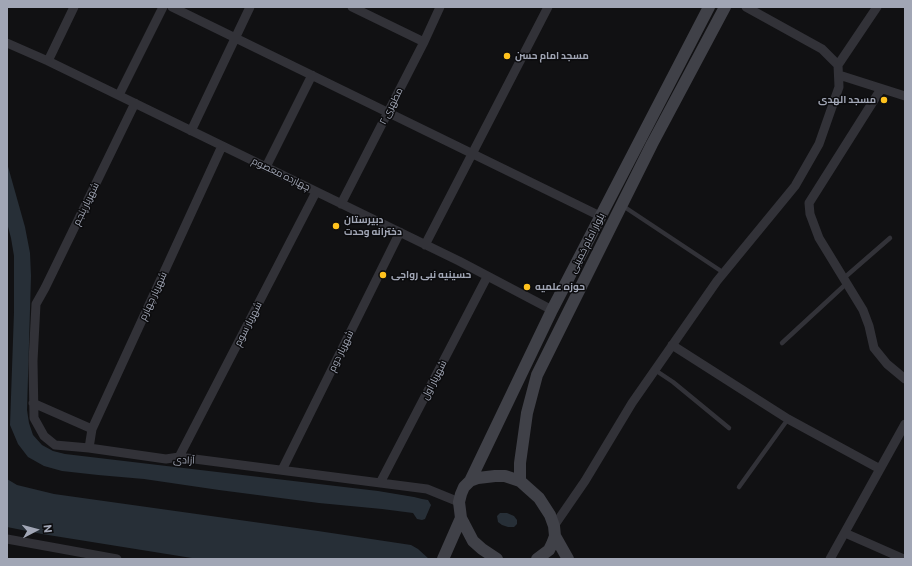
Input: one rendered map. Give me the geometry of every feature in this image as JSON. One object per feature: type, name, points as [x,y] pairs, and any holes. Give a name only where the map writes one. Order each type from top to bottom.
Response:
[{"type":"main road","name":"بلوار امام خمینی","points":[[459,502],[464,487],[470,481],[552,310],[709,7]]},
{"type":"main road","name":"بلوار امام خمینی","points":[[520,481],[520,463],[527,413],[537,375],[655,137],[725,7]]},
{"type":"main road","points":[[470,481],[478,478],[495,476],[505,476],[520,481],[539,498],[550,515],[554,531],[568,559]]},
{"type":"main road","points":[[459,502],[461,518],[473,541],[482,550],[496,559]]},
{"type":"main road","points":[[443,559],[461,518]]},
{"type":"main road","points":[[537,559],[549,550],[552,544],[554,531]]},
{"type":"street","points":[[48,61],[74,7]]},
{"type":"street","points":[[119,96],[163,7]]},
{"type":"street","points":[[172,7],[600,216]]},
{"type":"street","points":[[191,130],[250,7]]},
{"type":"street","points":[[352,7],[424,42]]},
{"type":"street","name":"مطهری ۲","points":[[342,204],[424,42],[440,7]]},
{"type":"street","points":[[425,245],[548,7]]},
{"type":"street","points":[[746,7],[822,49],[838,64]]},
{"type":"street","points":[[554,531],[632,403],[672,345],[724,273],[795,186],[819,144],[839,88],[838,64],[876,7]]},
{"type":"street","name":"چهارده معصوم","points":[[7,43],[48,61],[400,232],[552,310]]},
{"type":"street","points":[[266,167],[312,75]]},
{"type":"street","points":[[838,75],[905,96]]},
{"type":"street","points":[[881,89],[809,203],[810,214],[819,238],[863,310],[869,326],[874,348],[887,364],[905,379]]},
{"type":"street","name":"شهریار پنجم","points":[[36,304],[46,288],[135,103]]},
{"type":"street","name":"شهریار چهارم","points":[[89,448],[92,429],[222,146]]},
{"type":"street","name":"شهریار سوم","points":[[179,457],[316,192]]},
{"type":"street","name":"شهریار دوم","points":[[282,470],[400,232]]},
{"type":"street","name":"شهریار اول","points":[[380,483],[487,277]]},
{"type":"street","name":"آزادی","points":[[36,304],[33,361],[34,418],[44,436],[55,445],[89,448],[166,459],[179,457],[427,489],[459,502]]},
{"type":"street","points":[[672,345],[788,419],[880,469]]},
{"type":"street","points":[[33,403],[92,429]]},
{"type":"street","points":[[830,559],[905,424]]},
{"type":"street","points":[[845,533],[904,559]]},
{"type":"street","points":[[7,539],[112,559]]},
{"type":"lane","points":[[621,205],[724,273]]},
{"type":"lane","points":[[782,343],[845,280],[890,238]]},
{"type":"lane","points":[[655,370],[673,382],[729,428]]},
{"type":"lane","points":[[739,487],[788,419]]},
{"type":"shaded area","points":[[7,163],[25,227],[30,253],[31,276],[27,410],[33,435],[42,445],[53,451],[65,454],[378,491],[414,497],[428,500],[431,505],[425,519],[417,519],[413,513],[319,503],[144,479],[62,471],[44,466],[28,457],[18,444],[10,425],[14,312],[14,256],[7,223]]},
{"type":"shaded area","points":[[7,479],[17,485],[54,494],[411,545],[429,559],[198,559],[42,534],[7,527]]},
{"type":"shaded area","points":[[500,513],[507,513],[514,516],[517,520],[517,524],[514,527],[502,525],[498,522],[497,516]]},
{"type":"place","name":"مسجد امام حسن","points":[[507,56]]},
{"type":"place","name":"مسجد الهدی","points":[[884,100]]},
{"type":"place","name":"دبیرستان دخترانه وحدت","points":[[336,226]]},
{"type":"place","name":"حسینیه نبی رواجی","points":[[383,275]]},
{"type":"place","name":"حوزه علمیه","points":[[527,287]]}]
